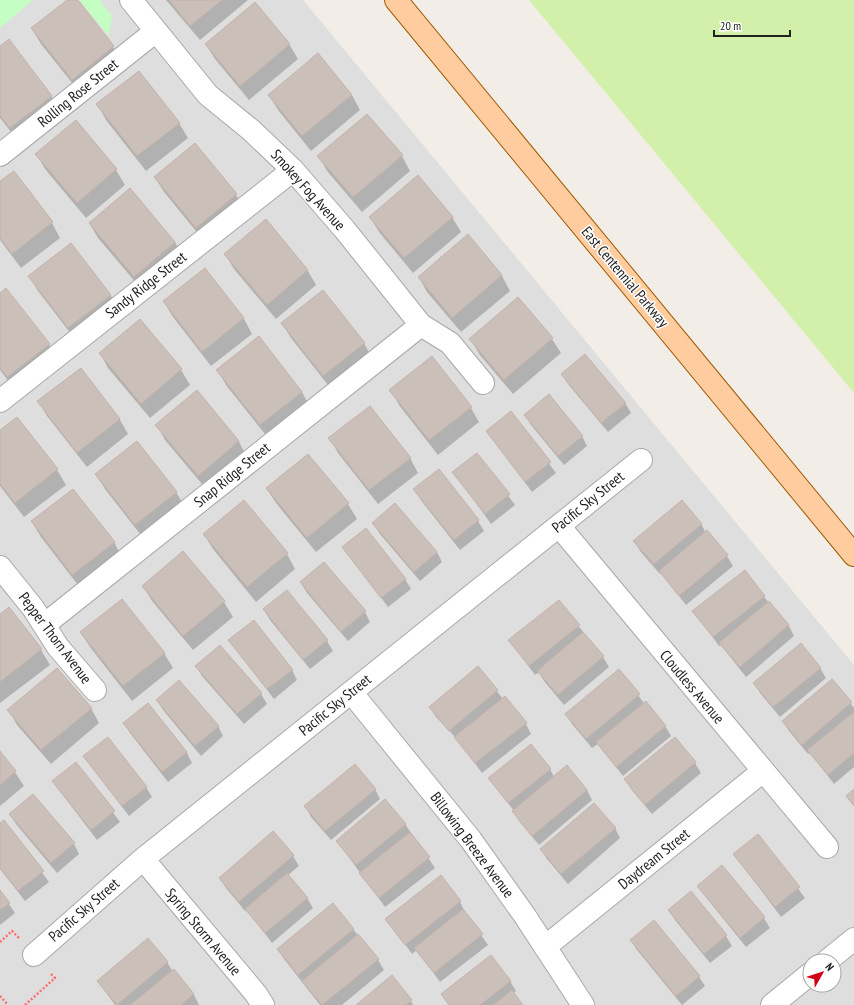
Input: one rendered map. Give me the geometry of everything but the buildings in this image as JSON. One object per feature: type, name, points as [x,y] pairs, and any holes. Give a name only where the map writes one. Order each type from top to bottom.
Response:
[{"type":"main road","name":"East Centennial Parkway","points":[[396,0],[854,555]]},
{"type":"street","name":"Smokey Fog Avenue","points":[[131,0],[208,95],[251,130],[293,170],[345,230],[421,325],[450,343],[482,383]]},
{"type":"street","name":"Rolling Rose Street","points":[[0,155],[156,31]]},
{"type":"street","name":"Sandy Ridge Street","points":[[0,401],[293,170]]},
{"type":"street","name":"Snap Ridge Street","points":[[44,625],[421,325]]},
{"type":"street","name":"Pacific Sky Street","points":[[34,955],[142,859],[641,460]]},
{"type":"street","name":"Cloudless Avenue","points":[[559,526],[827,847]]},
{"type":"street","name":"Pepper Thorn Avenue","points":[[0,567],[33,608],[58,647],[94,690]]},
{"type":"street","name":"Billowing Breeze Avenue","points":[[351,692],[471,840],[583,1005]]},
{"type":"street","name":"Daydream Street","points":[[545,947],[763,771]]},
{"type":"street","name":"Spring Storm Avenue","points":[[142,859],[256,994],[263,1005]]},
{"type":"street","points":[[837,953],[854,940]]},
{"type":"street","points":[[772,1005],[802,981]]},
{"type":"path","points":[[24,1005],[55,978],[34,955]]},
{"type":"path","points":[[0,996],[8,1005]]},
{"type":"shaded area","points":[[0,0],[303,0],[854,665],[854,1005],[0,1005]]},
{"type":"green space","points":[[0,0],[33,0],[0,28]]},
{"type":"green space","points":[[79,0],[100,0],[112,16],[109,36]]},
{"type":"green space","points":[[529,0],[854,0],[854,393]]}]
